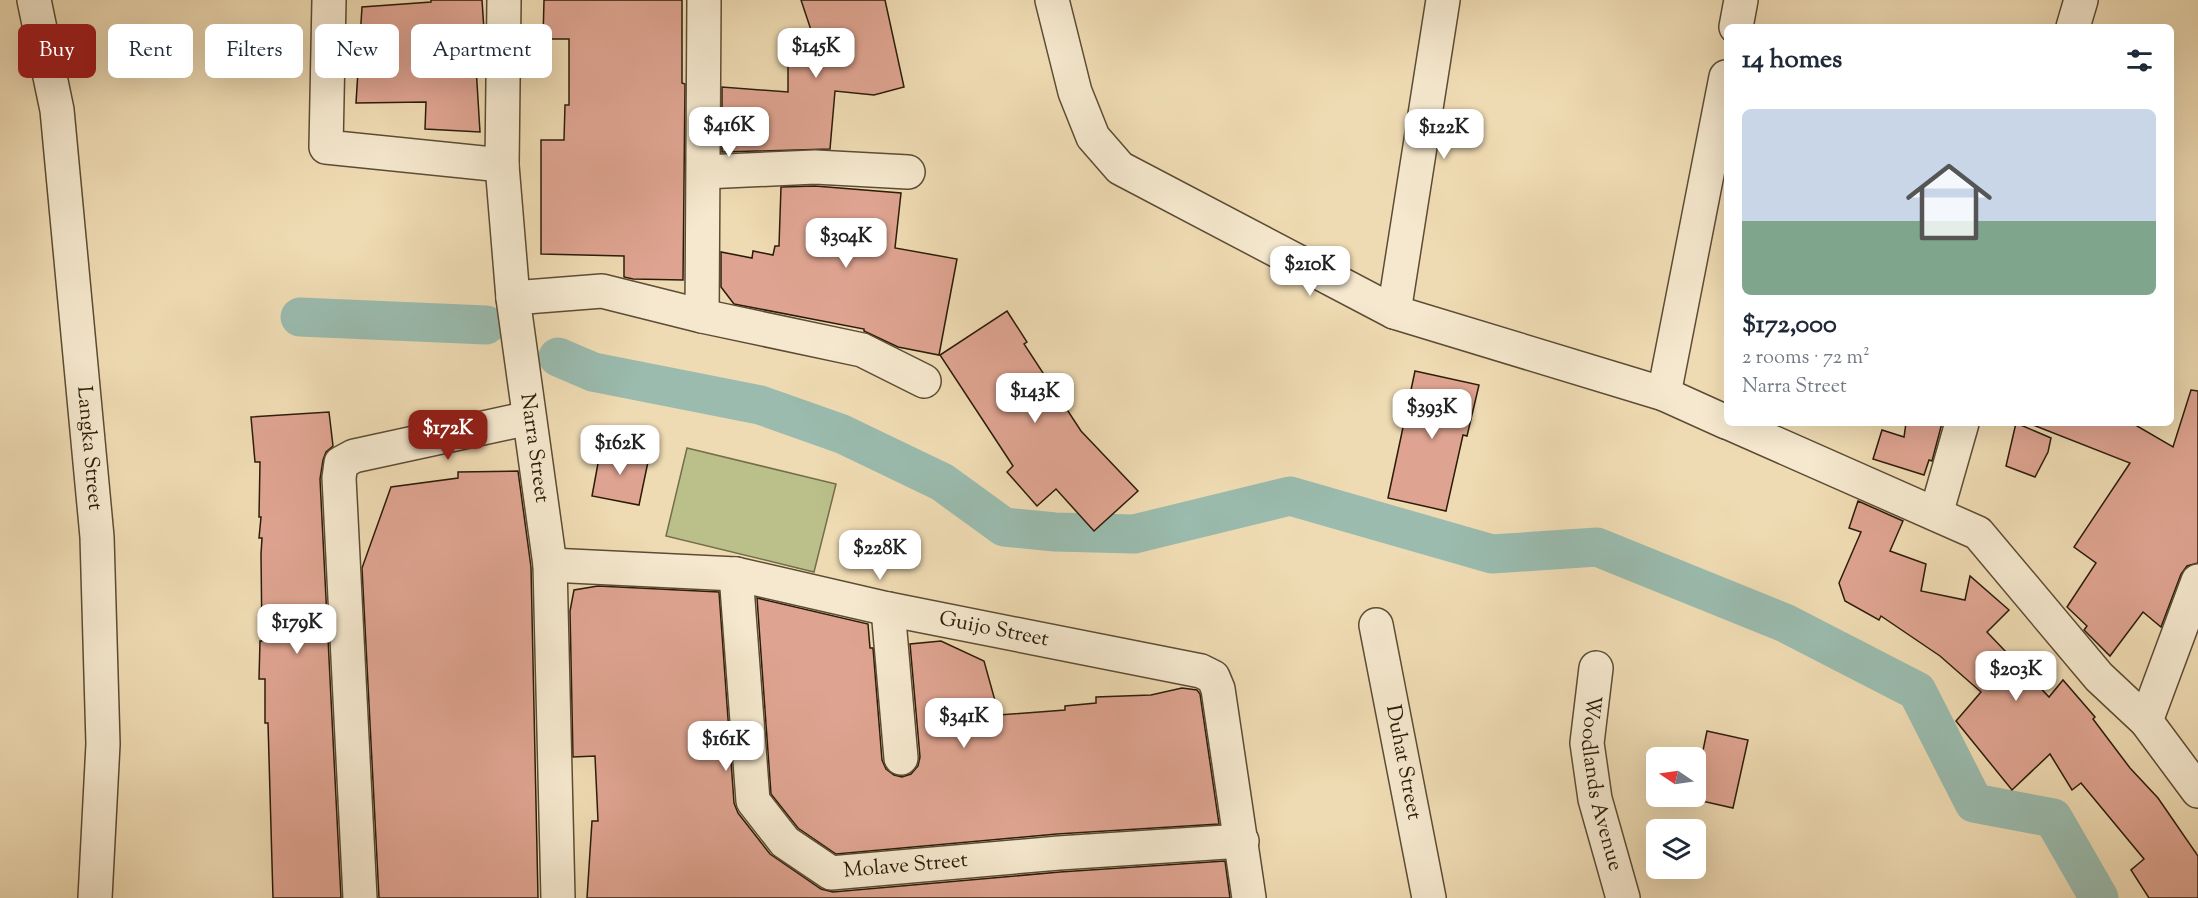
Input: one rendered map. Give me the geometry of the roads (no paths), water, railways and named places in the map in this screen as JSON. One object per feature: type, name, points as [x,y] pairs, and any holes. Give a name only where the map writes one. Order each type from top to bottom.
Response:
[{"type":"street","name":"Langka Street","points":[[34,0],[57,110],[97,537],[103,744],[95,898]]},
{"type":"street","points":[[329,0],[326,147],[502,165]]},
{"type":"street","name":"Narra Street","points":[[504,0],[502,165],[513,298],[550,565],[558,898]]},
{"type":"street","points":[[702,316],[704,0]]},
{"type":"street","points":[[1052,0],[1075,92],[1093,137],[1119,168],[1394,312],[1664,394],[1724,420]]},
{"type":"street","points":[[1394,312],[1443,0]]},
{"type":"street","points":[[1737,24],[1741,0]]},
{"type":"street","points":[[2074,24],[2081,0]]},
{"type":"street","points":[[1664,394],[1724,87]]},
{"type":"street","points":[[704,172],[815,167],[908,172]]},
{"type":"street","points":[[513,298],[602,291],[702,316],[862,350],[924,381]]},
{"type":"street","points":[[360,898],[339,478],[341,463],[354,456],[529,418]]},
{"type":"street","points":[[1737,426],[1978,533],[2099,677],[2146,722],[2198,791]]},
{"type":"street","points":[[1936,514],[1961,426]]},
{"type":"street","name":"Guijo Street","points":[[550,565],[736,574],[888,609],[1201,671],[1213,677],[1218,689],[1249,898]]},
{"type":"street","name":"Molave Street","points":[[736,574],[753,801],[785,842],[831,873],[1059,853],[1242,841]]},
{"type":"street","points":[[2146,722],[2198,582]]},
{"type":"street","points":[[888,609],[902,758]]},
{"type":"street","name":"Duhat Street","points":[[1376,625],[1429,898]]},
{"type":"street","name":"Woodlands Avenue","points":[[1596,668],[1587,743],[1595,799],[1623,898]]},
{"type":"waterway","points":[[300,317],[486,325]]},
{"type":"waterway","points":[[558,357],[593,372],[760,405],[842,434],[942,482],[1004,527],[1055,532],[1134,534],[1290,496],[1492,554],[1597,547],[1785,623],[1917,691],[1974,803],[2053,818],[2099,898]]}]
